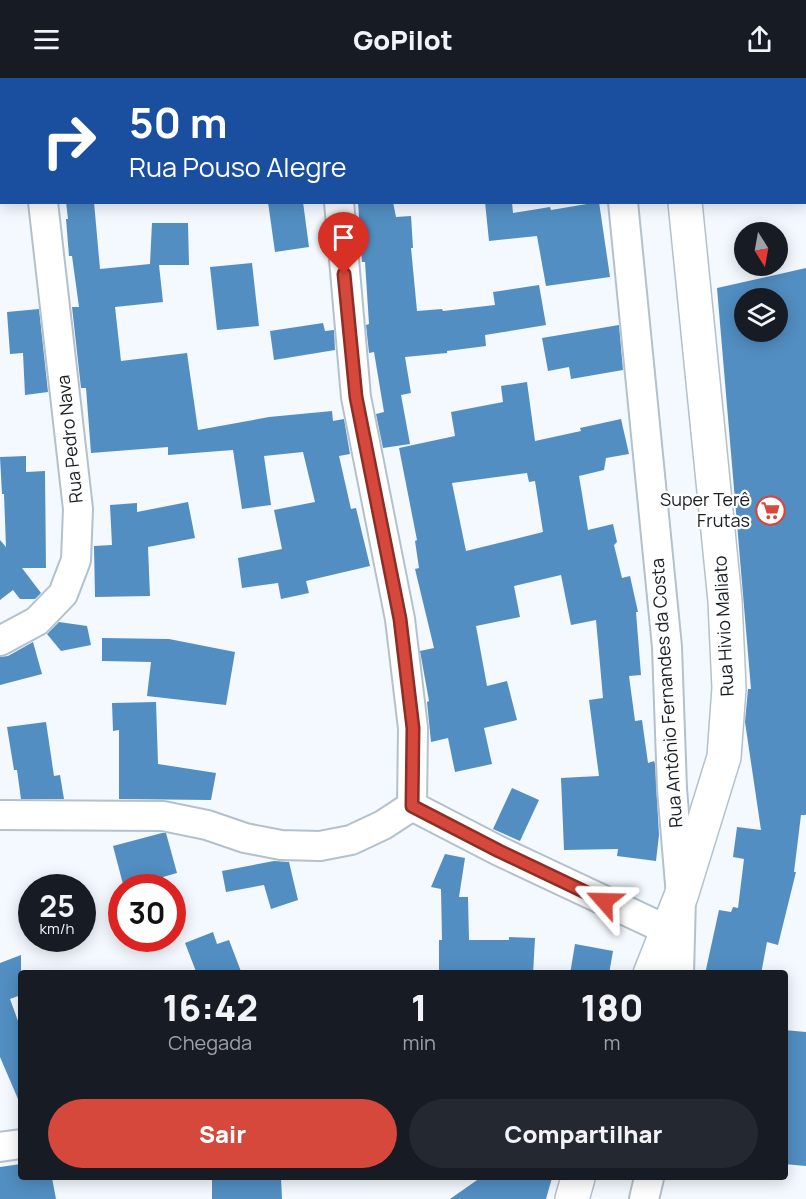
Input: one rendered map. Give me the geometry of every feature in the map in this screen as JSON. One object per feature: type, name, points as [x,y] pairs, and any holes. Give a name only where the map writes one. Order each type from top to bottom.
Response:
[{"type":"street","name":"Rua Pedro Nava","points":[[0,641],[37,621],[50,608],[63,594],[76,560],[78,509],[43,204]]},
{"type":"street","points":[[339,204],[356,397],[403,641],[413,728],[412,806]]},
{"type":"street","name":"Rua Antônio Fernandes da Costa","points":[[623,204],[668,647],[672,789],[681,896]]},
{"type":"street","name":"Rua Hivio Maliato","points":[[679,970],[681,896],[724,757],[729,688],[724,589],[685,204]]},
{"type":"street","points":[[0,815],[163,816],[281,845],[320,846],[351,840],[383,825],[412,806]]},
{"type":"street","points":[[412,806],[499,851],[667,930]]},
{"type":"street","points":[[652,970],[681,896]]},
{"type":"street","points":[[0,1147],[18,1144]]},
{"type":"street","points":[[572,1199],[577,1180]]},
{"type":"street","points":[[644,1199],[649,1180]]},
{"type":"building","points":[[66,204],[94,204],[100,269],[150,264],[152,223],[188,223],[189,265],[159,265],[163,302],[115,307],[121,361],[187,353],[198,430],[269,417],[332,411],[333,421],[344,419],[350,454],[339,456],[351,509],[356,508],[370,566],[306,581],[309,593],[281,599],[278,583],[242,588],[238,558],[282,549],[274,510],[315,502],[303,452],[264,456],[271,505],[242,509],[233,450],[168,455],[168,447],[91,453],[86,388],[81,388],[72,307],[79,307],[72,256],[69,256],[66,219],[68,219]]},
{"type":"building","points":[[268,204],[303,204],[309,247],[275,252]]},
{"type":"building","points":[[358,204],[393,204],[396,217],[411,216],[413,248],[411,248],[417,311],[442,309],[443,311],[495,305],[493,292],[539,285],[546,325],[485,335],[486,346],[405,357],[411,393],[401,395],[410,444],[383,448],[376,414],[384,412],[374,352],[369,353],[365,262],[362,262]]},
{"type":"building","points":[[485,204],[512,204],[513,213],[550,207],[551,210],[599,204],[610,277],[546,286],[537,236],[489,241]]},
{"type":"building","points":[[252,263],[259,326],[217,330],[210,267]]},
{"type":"building","name":"Super Terê Frutas","points":[[806,268],[806,815],[801,815],[794,872],[796,872],[778,945],[767,942],[762,970],[706,970],[719,910],[731,912],[733,907],[738,908],[744,859],[733,857],[737,827],[761,830],[745,722],[748,689],[751,689],[717,288],[770,276],[788,276],[788,272]]},
{"type":"building","points":[[39,309],[48,392],[25,395],[23,353],[10,354],[7,312]]},
{"type":"building","points":[[323,323],[325,331],[334,330],[335,350],[274,360],[270,331]]},
{"type":"building","points":[[619,325],[623,370],[571,379],[569,367],[548,371],[542,338]]},
{"type":"building","points":[[527,382],[535,441],[621,419],[629,454],[606,458],[604,470],[579,476],[588,530],[613,524],[617,542],[614,545],[622,578],[630,576],[638,612],[636,612],[641,675],[629,676],[635,721],[642,720],[648,763],[654,761],[655,764],[659,835],[656,861],[617,856],[618,849],[564,850],[561,778],[599,776],[589,700],[603,698],[596,620],[571,625],[561,575],[514,586],[520,617],[476,626],[487,686],[507,681],[517,720],[484,728],[492,764],[455,772],[448,738],[431,742],[427,702],[429,701],[420,651],[434,648],[415,569],[419,568],[415,541],[417,540],[399,448],[455,436],[451,412],[503,402],[501,386]],"holes":[[[527,473],[529,482],[535,481],[543,532],[466,551],[452,483]]]},
{"type":"building","points":[[26,456],[26,472],[45,471],[46,568],[22,568],[41,593],[35,599],[20,599],[13,590],[0,600],[0,540],[6,547],[0,457]]},
{"type":"building","points":[[188,502],[195,538],[148,547],[150,596],[95,597],[94,546],[112,545],[110,505],[137,503],[137,512]]},
{"type":"building","points":[[59,622],[87,626],[91,645],[61,651],[47,634]]},
{"type":"building","points":[[102,638],[169,639],[235,652],[226,705],[147,696],[151,662],[102,661]]},
{"type":"building","points":[[33,642],[42,674],[0,685],[0,657],[8,656]]},
{"type":"building","points":[[156,702],[158,764],[216,773],[211,800],[119,799],[119,730],[113,731],[112,703]]},
{"type":"building","points":[[46,722],[54,776],[60,775],[64,799],[21,799],[7,727]]},
{"type":"building","points":[[512,788],[539,800],[520,841],[493,829]]},
{"type":"building","points":[[166,833],[177,873],[120,874],[113,846]]},
{"type":"building","points":[[445,854],[465,858],[459,897],[468,897],[469,940],[535,938],[533,970],[439,970],[439,940],[442,940],[441,889],[431,887]]},
{"type":"building","points":[[274,861],[289,862],[298,900],[271,909],[264,885],[226,892],[222,871]]},
{"type":"building","points":[[213,932],[217,944],[229,940],[240,970],[195,970],[186,943]]},
{"type":"building","points":[[575,944],[613,951],[610,970],[571,970]]},
{"type":"building","points":[[21,955],[21,970],[18,970],[18,996],[10,999],[18,1021],[18,1099],[0,1057],[0,963]]},
{"type":"building","points":[[788,1030],[806,1032],[806,1166],[788,1164]]},
{"type":"building","points":[[18,1164],[18,1180],[52,1180],[56,1199],[0,1199],[0,1167]]},
{"type":"building","points":[[212,1180],[281,1180],[282,1199],[212,1199]]},
{"type":"building","points":[[477,1180],[551,1180],[546,1199],[450,1199]]},
{"type":"place","name":"Super Terê Frutas","points":[[771,510]]},
{"type":"route","points":[[344,274],[356,397],[400,619],[413,728],[412,806],[604,901]]}]
